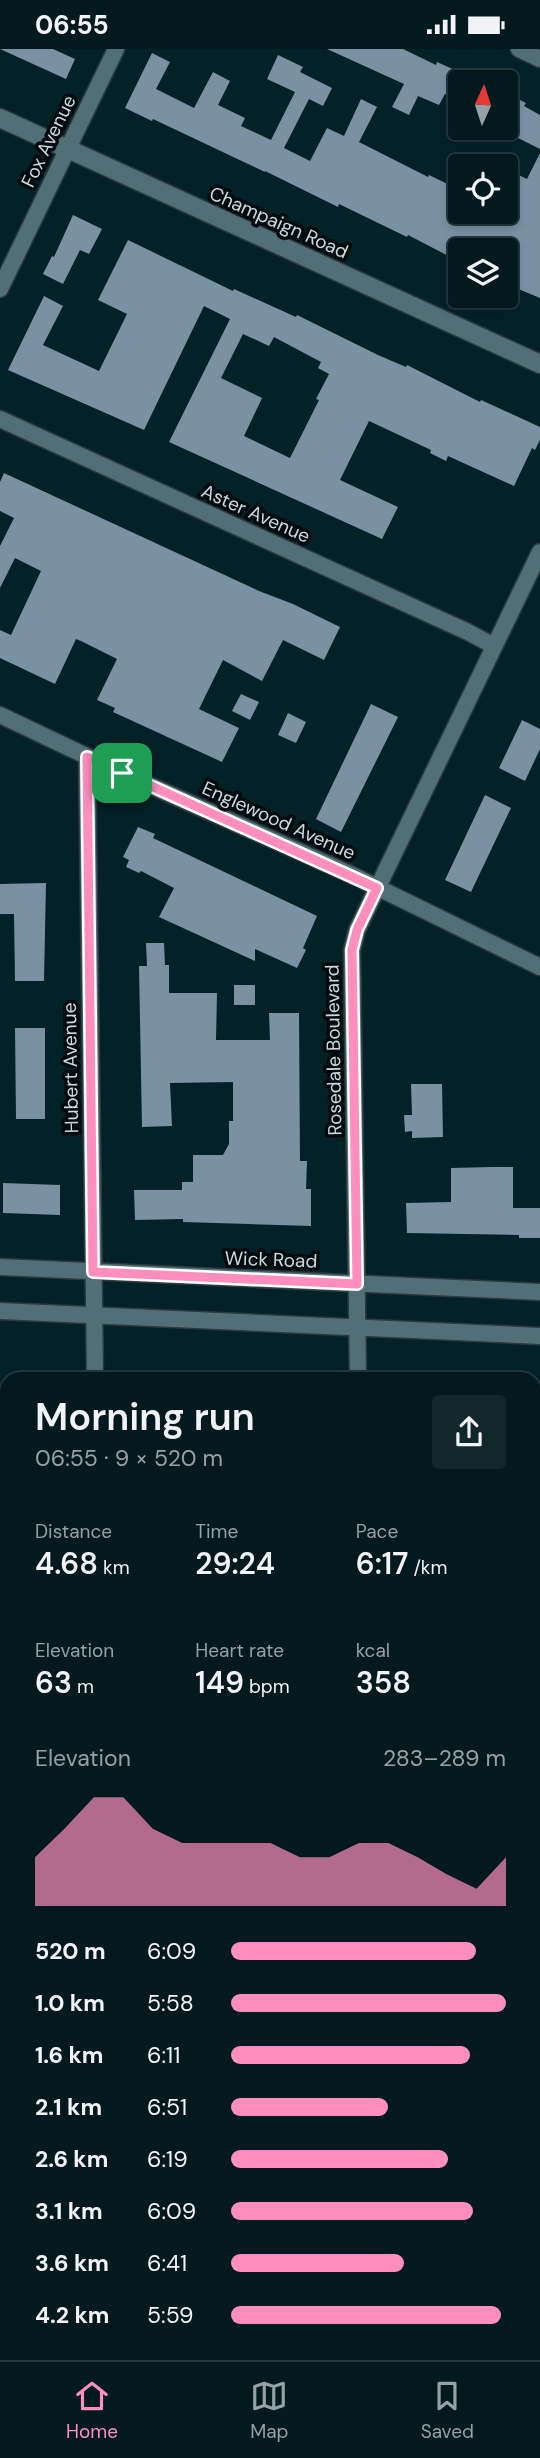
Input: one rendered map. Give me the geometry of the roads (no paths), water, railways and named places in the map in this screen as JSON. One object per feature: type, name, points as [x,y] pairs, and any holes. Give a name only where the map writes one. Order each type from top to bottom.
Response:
[{"type":"street","name":"Fox Avenue","points":[[0,289],[116,49]]},
{"type":"street","points":[[519,49],[540,59]]},
{"type":"street","name":"Champaign Road","points":[[0,118],[540,364]]},
{"type":"street","name":"Aster Avenue","points":[[0,419],[494,646]]},
{"type":"street","name":"Rosedale Boulevard","points":[[358,1372],[352,950],[357,930],[540,552]]},
{"type":"street","name":"Englewood Avenue","points":[[0,715],[377,888],[540,967]]},
{"type":"street","name":"Hubert Avenue","points":[[87,757],[95,1372]]},
{"type":"street","name":"Wick Road","points":[[0,1267],[540,1292]]},
{"type":"street","points":[[0,1311],[540,1336]]}]
